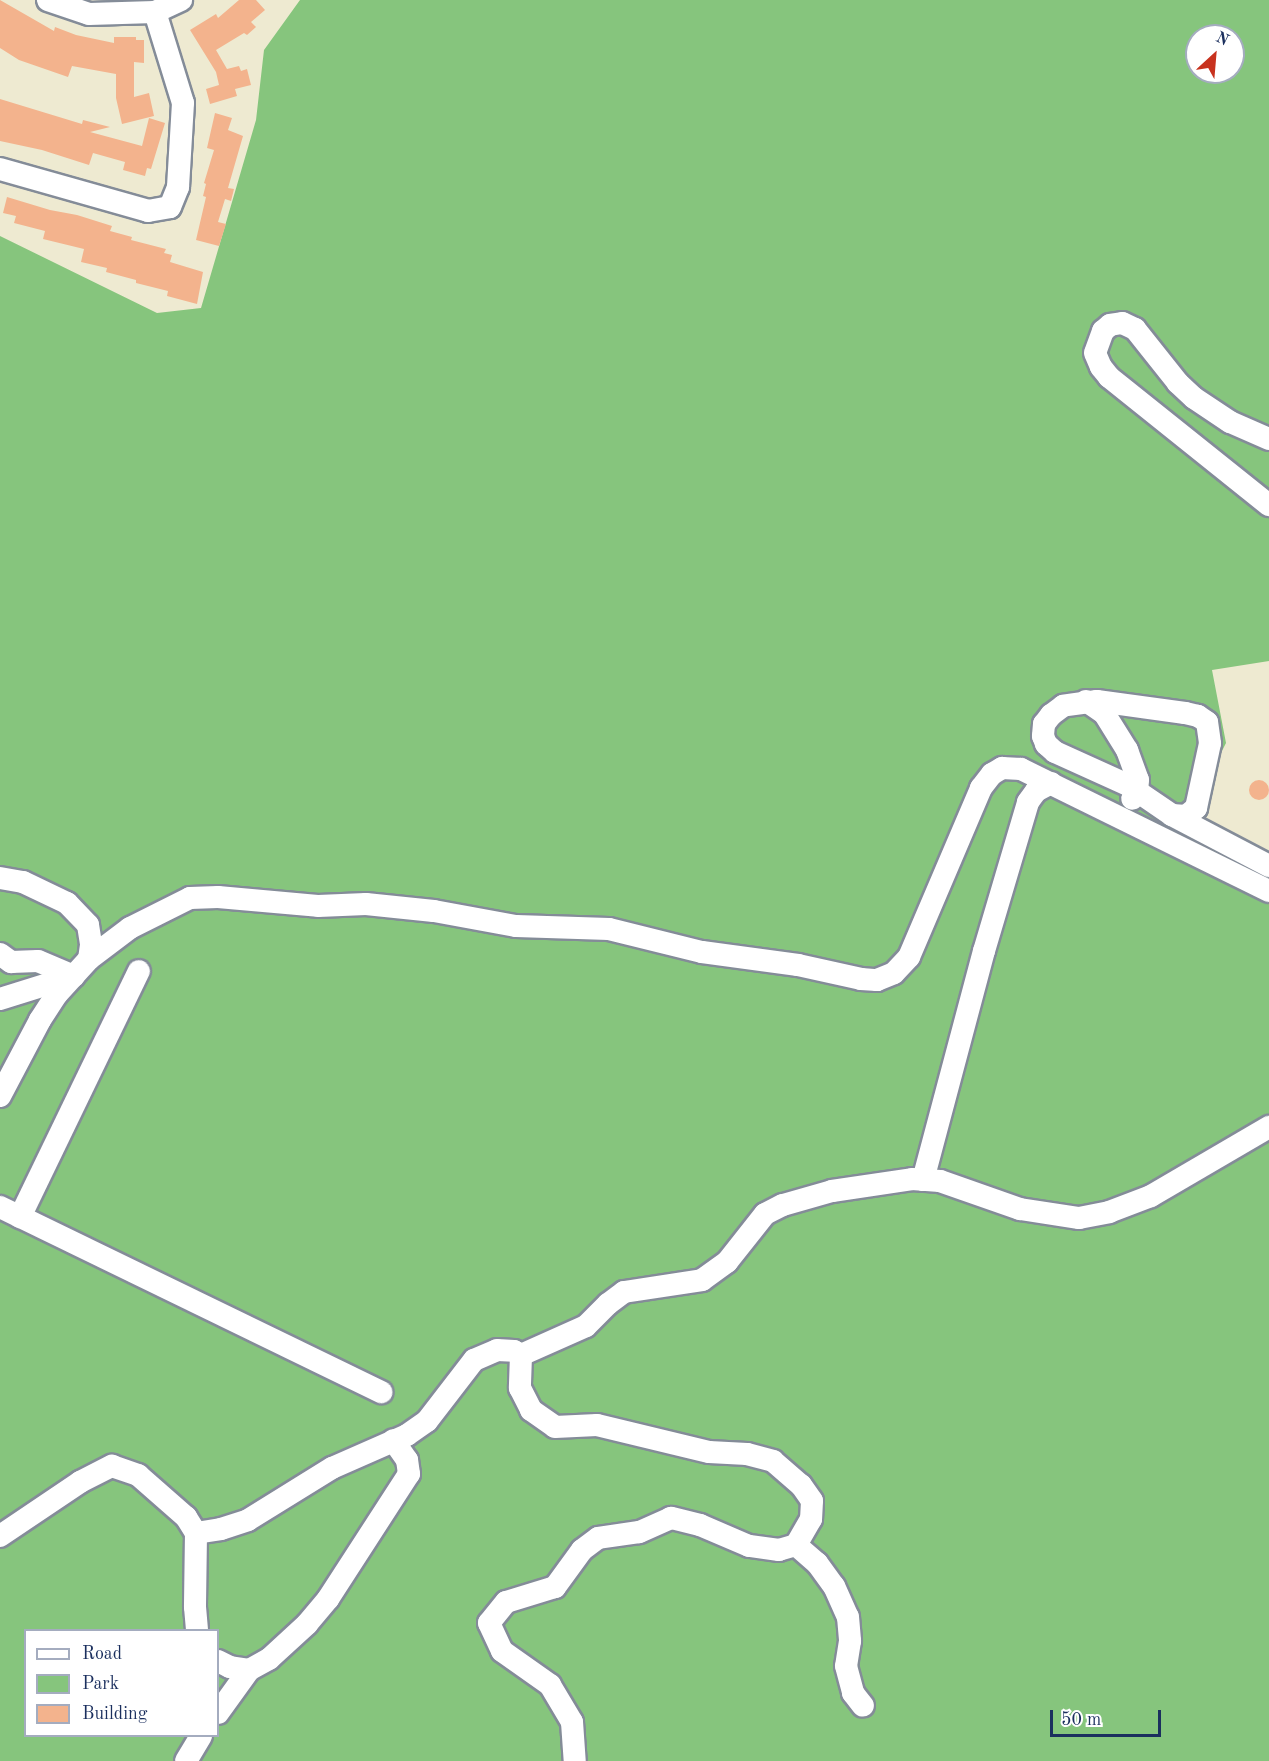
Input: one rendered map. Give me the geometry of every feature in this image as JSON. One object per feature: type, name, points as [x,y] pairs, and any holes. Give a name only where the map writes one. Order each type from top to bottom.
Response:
[{"type":"street","points":[[48,0],[89,14],[155,12],[181,0]]},
{"type":"street","points":[[0,169],[148,211],[170,207],[178,187],[183,103],[155,12]]},
{"type":"street","points":[[1269,439],[1230,422],[1194,398],[1178,383],[1135,329],[1122,323],[1110,325],[1103,331],[1095,353],[1109,377],[1269,506]]},
{"type":"street","points":[[1086,701],[1104,713],[1114,727],[1138,780],[1137,791],[1118,816]]},
{"type":"street","points":[[1172,815],[1186,816],[1196,808],[1210,743],[1207,722],[1198,716],[1185,713],[1086,701],[1063,706],[1044,724],[1046,744],[1055,752],[1128,784],[1172,815],[1269,866]]},
{"type":"street","points":[[0,1096],[40,1020],[57,994],[89,959],[130,928],[190,898],[218,897],[318,906],[366,904],[434,911],[516,926],[609,929],[702,952],[798,965],[861,979],[877,980],[894,973],[909,957],[981,788],[992,774],[1002,768],[1021,769],[1269,891]]},
{"type":"street","points":[[923,1180],[981,962],[1028,802],[1036,791],[1051,783]]},
{"type":"street","points":[[1158,836],[1172,815]]},
{"type":"street","points":[[0,878],[22,882],[67,903],[88,925],[89,959]]},
{"type":"street","points":[[0,954],[12,962],[38,961],[74,976]]},
{"type":"street","points":[[139,971],[10,1212],[381,1392]]},
{"type":"street","points":[[0,999],[74,976]]},
{"type":"street","points":[[521,1355],[586,1326],[624,1292],[702,1280],[727,1262],[765,1214],[783,1205],[832,1191],[923,1180],[940,1181],[1020,1209],[1078,1218],[1109,1212],[1151,1196],[1269,1127]]},
{"type":"street","points":[[196,1533],[221,1529],[248,1520],[332,1468],[407,1435],[427,1421],[474,1360],[496,1350],[514,1351],[521,1355]]},
{"type":"street","points":[[521,1355],[520,1388],[531,1410],[555,1427],[597,1425],[709,1452],[747,1454],[773,1461],[801,1485],[812,1501],[811,1519],[796,1545],[779,1550],[749,1546],[700,1525],[671,1518],[639,1532],[598,1538],[582,1550],[555,1587],[506,1602],[489,1623],[502,1651],[550,1685],[572,1722],[575,1761]]},
{"type":"street","points":[[219,1712],[249,1670],[269,1659],[307,1624],[363,1547],[409,1474],[407,1460],[393,1440]]},
{"type":"street","points":[[0,1536],[71,1488],[112,1466],[138,1475],[186,1517],[196,1533],[197,1629]]},
{"type":"street","points":[[796,1545],[817,1563],[834,1586],[848,1617],[850,1641],[846,1666],[853,1693],[863,1706]]},
{"type":"street","points":[[219,1662],[230,1667],[249,1670]]},
{"type":"street","points":[[186,1761],[200,1737]]},
{"type":"green space","points":[[300,0],[1269,0],[1269,661],[1212,670],[1226,743],[1183,828],[1269,874],[1269,1761],[0,1761],[0,236],[157,313],[201,308],[256,120],[264,50]]},
{"type":"building","points":[[0,0],[54,31],[55,27],[76,35],[114,43],[114,37],[136,37],[136,40],[144,40],[144,63],[134,62],[134,97],[149,93],[154,116],[122,124],[116,98],[116,74],[72,66],[68,77],[19,60],[0,48]]},
{"type":"building","points":[[239,0],[256,0],[265,10],[251,22],[256,27],[247,35],[244,33],[216,50],[227,69],[239,66],[241,71],[247,69],[251,85],[235,89],[237,96],[210,104],[206,89],[219,85],[216,72],[190,30],[216,14],[218,18]]},
{"type":"building","points":[[0,99],[82,124],[83,120],[110,127],[90,132],[142,146],[149,118],[165,123],[151,169],[147,168],[145,176],[123,170],[125,162],[93,153],[89,165],[42,150],[0,141]]},
{"type":"building","points":[[215,113],[232,118],[228,130],[243,136],[228,188],[234,189],[231,201],[225,199],[218,222],[226,224],[219,246],[196,240],[206,197],[203,196],[206,184],[204,183],[214,150],[207,148]]},
{"type":"building","points":[[7,197],[112,226],[110,231],[132,237],[131,240],[166,249],[164,253],[172,255],[170,262],[203,272],[197,304],[167,296],[168,291],[106,272],[107,268],[81,262],[84,249],[43,239],[45,231],[14,223],[16,216],[3,213]]},
{"type":"building","points":[[1255,780],[1263,780],[1269,786],[1269,794],[1263,800],[1255,800],[1249,794],[1249,786]]}]
